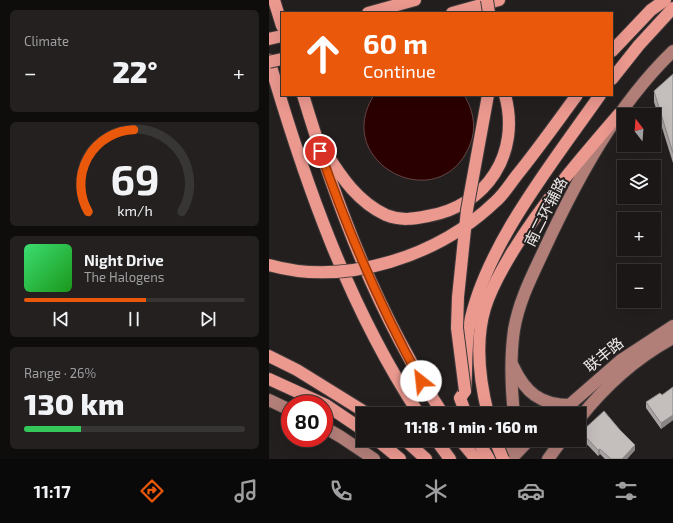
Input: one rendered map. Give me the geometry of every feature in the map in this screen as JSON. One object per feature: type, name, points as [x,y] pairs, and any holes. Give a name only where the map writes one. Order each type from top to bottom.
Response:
[{"type":"highway","points":[[274,0],[281,23]]},
{"type":"highway","points":[[372,12],[415,0]]},
{"type":"highway","points":[[487,0],[489,12]]},
{"type":"highway","points":[[456,12],[499,0]]},
{"type":"highway","points":[[613,50],[651,10],[665,0]]},
{"type":"highway","points":[[613,79],[639,45],[673,8]]},
{"type":"highway","points":[[269,40],[281,36]]},
{"type":"highway","points":[[281,59],[269,61],[303,169],[340,265],[359,307],[379,348],[415,407]]},
{"type":"highway","points":[[303,96],[315,136],[343,216],[377,297],[421,381],[438,407]]},
{"type":"highway","points":[[465,391],[457,328],[458,297],[467,210],[488,96]]},
{"type":"highway","points":[[315,136],[351,190],[370,206],[387,215],[405,220],[433,216],[452,209],[473,198],[492,178],[505,154],[510,129],[508,106],[505,96]]},
{"type":"highway","points":[[269,265],[323,272],[380,266],[419,253],[470,224],[497,200],[534,154],[576,96]]},
{"type":"highway","points":[[463,407],[460,398],[465,391],[469,328],[479,291],[493,256],[528,199],[599,96]]},
{"type":"highway","points":[[486,407],[481,386],[480,344],[484,309],[498,275],[533,218],[617,116]]},
{"type":"highway","points":[[269,356],[297,370],[357,407]]},
{"type":"highway","points":[[269,379],[326,405],[356,425]]},
{"type":"highway","points":[[385,447],[400,459]]},
{"type":"highway","points":[[413,447],[426,459]]},
{"type":"highway","points":[[441,447],[450,459]]},
{"type":"highway","points":[[466,447],[476,459]]},
{"type":"highway","points":[[481,447],[489,459]]},
{"type":"highway","points":[[498,447],[502,459]]},
{"type":"main road","name":"南二环辅路","points":[[623,108],[644,80],[673,51]]},
{"type":"main road","name":"南二环辅路","points":[[514,407],[511,361],[515,329],[523,295],[564,207],[617,117]]},
{"type":"main road","name":"联丰路","points":[[569,405],[621,360],[673,326]]},
{"type":"main road","name":"联丰路","points":[[586,410],[635,363],[673,338]]},
{"type":"main road","points":[[511,361],[518,378],[527,390],[547,403],[569,405]]},
{"type":"main road","points":[[269,400],[281,406]]},
{"type":"main road","points":[[333,432],[373,459]]},
{"type":"main road","points":[[502,459],[515,447]]},
{"type":"main road","points":[[511,459],[518,447]]},
{"type":"main road","points":[[522,447],[526,459]]},
{"type":"main road","points":[[548,459],[557,447]]},
{"type":"shaded area","points":[[374,96],[464,96],[470,107],[474,127],[469,147],[454,168],[435,178],[414,180],[394,173],[377,160],[366,142],[364,120]]},
{"type":"building","points":[[673,74],[673,153],[661,114],[661,108],[659,108],[654,91]]},
{"type":"building","points":[[673,387],[673,415],[661,423],[646,402],[660,393],[662,395]]},
{"type":"building","points":[[604,411],[635,445],[622,459],[611,459],[600,449],[598,450],[586,437],[586,427]]},
{"type":"route","points":[[320,151],[343,216],[377,297],[421,381]]}]
